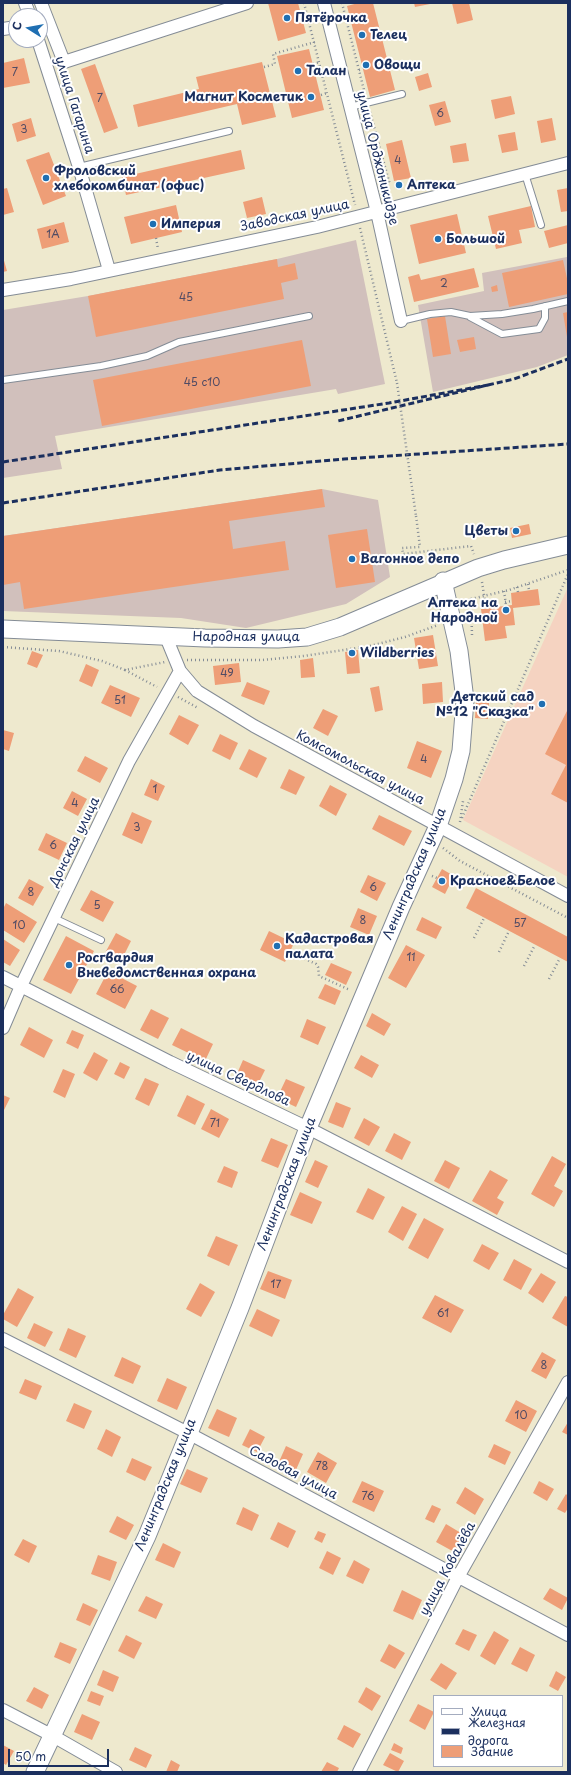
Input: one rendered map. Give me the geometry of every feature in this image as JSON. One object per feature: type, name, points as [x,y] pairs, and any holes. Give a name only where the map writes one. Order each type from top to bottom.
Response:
[{"type":"street","points":[[41,3],[64,62],[247,3]]},
{"type":"street","name":"улица Орджоникидзе","points":[[324,3],[377,212],[401,321]]},
{"type":"street","name":"улица Гагарина","points":[[41,48],[79,167],[109,270]]},
{"type":"street","name":"Заводская улица","points":[[3,290],[71,279],[317,227],[568,164]]},
{"type":"street","name":"Народная улица","points":[[3,630],[166,637],[278,639],[307,637],[340,627],[443,581],[478,568],[504,560],[568,546]]},
{"type":"street","name":"Ленинградская улица","points":[[35,1772],[147,1536],[240,1308],[308,1128],[401,907],[438,826],[454,779],[461,751],[465,700],[460,651],[443,581]]},
{"type":"street","name":"Комсомольская улица","points":[[166,637],[180,671],[198,690],[254,726],[568,896]]},
{"type":"street","name":"Донская улица","points":[[3,1028],[21,986],[129,761],[180,671]]},
{"type":"street","name":"улица Свердлова","points":[[3,977],[170,1062],[308,1128],[568,1262]]},
{"type":"street","name":"Садовая улица","points":[[3,1339],[188,1433],[458,1578],[568,1635]]},
{"type":"street","name":"улица Ковалёва","points":[[359,1772],[458,1578],[568,1382]]},
{"type":"street","points":[[3,1710],[53,1736],[116,1772]]},
{"type":"lane","points":[[350,107],[402,94]]},
{"type":"lane","points":[[79,167],[229,131]]},
{"type":"lane","points":[[525,174],[541,225]]},
{"type":"lane","points":[[401,321],[430,314],[451,312],[470,316],[502,314],[568,301]]},
{"type":"lane","points":[[470,316],[502,334],[539,330],[545,318],[545,306]]},
{"type":"lane","points":[[3,380],[109,364],[147,356],[179,342],[309,316]]},
{"type":"lane","points":[[54,918],[102,940]]},
{"type":"path","points":[[304,3],[327,94],[321,95]]},
{"type":"path","points":[[342,3],[367,103],[390,185]]},
{"type":"path","points":[[264,67],[275,64],[273,54],[315,42]]},
{"type":"path","points":[[313,64],[320,62]]},
{"type":"path","points":[[359,70],[363,69]]},
{"type":"path","points":[[387,344],[397,383],[420,547],[402,548],[403,554],[422,553]]},
{"type":"path","points":[[486,608],[485,595],[528,584],[568,570]]},
{"type":"path","points":[[460,822],[568,574]]},
{"type":"path","points":[[528,584],[529,590]]},
{"type":"path","points":[[518,587],[518,592]]},
{"type":"path","points":[[504,591],[506,605]]},
{"type":"path","points":[[505,602],[512,601]]},
{"type":"path","points":[[432,875],[437,878]]},
{"type":"path","points":[[474,938],[484,918]]},
{"type":"path","points":[[499,952],[509,931]]},
{"type":"path","points":[[524,966],[535,944]]},
{"type":"path","points":[[290,952],[316,964],[320,976],[364,995]]},
{"type":"path","points":[[549,979],[560,958]]},
{"type":"shaded area","points":[[356,240],[385,384],[338,394],[336,389],[55,436],[62,469],[3,478],[3,310],[88,296],[277,259]]},
{"type":"shaded area","points":[[567,257],[568,355],[537,367],[433,392],[418,305],[484,291],[482,273]]},
{"type":"shaded area","points":[[322,489],[378,500],[390,577],[346,604],[246,628],[181,618],[3,611],[3,536]]},
{"type":"shaded area","name":"Детский сад №12 \"Сказка\"","points":[[568,587],[568,877],[463,820]]},
{"type":"building","name":"Пятёрочка","points":[[268,3],[298,3],[306,33],[278,41]]},
{"type":"building","points":[[358,3],[373,3],[395,90],[370,97],[347,6]]},
{"type":"building","points":[[414,3],[430,3],[430,4],[415,7]]},
{"type":"building","points":[[452,3],[469,3],[473,20],[457,24]]},
{"type":"building","points":[[309,49],[324,110],[292,118],[277,56]]},
{"type":"building","points":[[24,58],[30,83],[3,88],[3,63]]},
{"type":"building","points":[[262,62],[276,117],[242,125],[237,104],[138,127],[133,105],[199,89],[196,77]]},
{"type":"building","points":[[95,64],[118,128],[104,133],[81,69]]},
{"type":"building","points":[[428,73],[432,87],[419,91],[415,77]]},
{"type":"building","points":[[511,96],[515,114],[495,119],[491,100]]},
{"type":"building","points":[[445,101],[451,122],[435,126],[429,105]]},
{"type":"building","points":[[31,118],[36,136],[17,142],[12,124]]},
{"type":"building","points":[[552,118],[556,140],[541,143],[537,121]]},
{"type":"building","points":[[515,132],[518,150],[502,153],[498,135]]},
{"type":"building","points":[[402,140],[411,178],[394,181],[386,144]]},
{"type":"building","points":[[466,143],[469,161],[453,163],[450,146]]},
{"type":"building","points":[[241,150],[245,169],[126,195],[122,177]]},
{"type":"building","name":"Фроловский хлебокомбинат (офис)","points":[[49,152],[66,196],[43,205],[26,160]]},
{"type":"building","points":[[7,188],[14,212],[3,215],[3,189]]},
{"type":"building","points":[[568,188],[568,211],[561,212],[557,190]]},
{"type":"building","points":[[262,197],[266,214],[247,218],[243,202]]},
{"type":"building","name":"Империя","points":[[176,205],[182,232],[131,244],[124,217]]},
{"type":"building","points":[[531,206],[535,227],[519,230],[522,243],[496,249],[488,216]]},
{"type":"building","name":"Большой","points":[[457,214],[466,253],[419,264],[410,225]]},
{"type":"building","points":[[64,222],[69,242],[42,249],[37,229]]},
{"type":"building","points":[[568,225],[568,243],[549,248],[544,231]]},
{"type":"building","points":[[3,257],[7,271],[3,272]]},
{"type":"building","points":[[277,259],[278,267],[295,263],[298,279],[281,283],[284,299],[96,337],[88,296]]},
{"type":"building","points":[[563,260],[568,283],[568,294],[509,307],[502,273]]},
{"type":"building","points":[[474,268],[479,287],[414,302],[408,277],[419,274],[421,280]]},
{"type":"building","points":[[497,285],[498,291],[492,292],[491,287]]},
{"type":"building","points":[[568,312],[568,337],[567,337],[563,313]]},
{"type":"building","points":[[445,316],[451,354],[433,357],[427,319]]},
{"type":"building","points":[[474,337],[476,349],[460,352],[457,340]]},
{"type":"building","points":[[302,340],[311,386],[102,426],[93,380]]},
{"type":"building","points":[[322,489],[325,507],[229,521],[233,549],[285,541],[289,570],[24,609],[20,582],[3,585],[3,536]]},
{"type":"building","points":[[529,524],[531,534],[512,538],[510,528]]},
{"type":"building","name":"Вагонное депо","points":[[367,529],[375,582],[336,588],[328,535]]},
{"type":"building","points":[[538,589],[540,605],[513,608],[515,625],[505,626],[507,638],[485,641],[481,609],[512,605],[511,593]]},
{"type":"building","points":[[433,635],[438,666],[419,669],[414,638]]},
{"type":"building","points":[[358,650],[360,673],[347,674],[345,652]]},
{"type":"building","points":[[32,651],[43,655],[37,668],[27,664]]},
{"type":"building","points":[[313,658],[315,677],[301,678],[300,660]]},
{"type":"building","points":[[239,663],[241,682],[215,685],[213,666]]},
{"type":"building","points":[[86,664],[99,670],[92,687],[79,681]]},
{"type":"building","points":[[247,682],[270,691],[264,705],[241,696]]},
{"type":"building","points":[[442,682],[443,702],[423,704],[422,684]]},
{"type":"building","points":[[110,685],[140,698],[131,717],[101,703]]},
{"type":"building","points":[[379,686],[383,710],[375,712],[370,688]]},
{"type":"building","points":[[476,702],[489,703],[488,719],[475,718]]},
{"type":"building","points":[[323,709],[338,716],[328,736],[313,728]]},
{"type":"building","name":"Детский сад №12 \"Сказка\"","points":[[568,709],[568,803],[551,794],[566,765],[545,754]]},
{"type":"building","points":[[179,715],[199,725],[188,745],[169,734]]},
{"type":"building","points":[[3,730],[14,733],[9,751],[3,749]]},
{"type":"building","points":[[220,734],[238,743],[230,760],[212,751]]},
{"type":"building","points":[[417,741],[442,751],[431,778],[407,768]]},
{"type":"building","points":[[249,749],[267,758],[257,778],[239,769]]},
{"type":"building","points":[[85,756],[108,768],[100,783],[77,771]]},
{"type":"building","points":[[289,769],[305,777],[296,795],[280,788]]},
{"type":"building","points":[[151,779],[165,786],[158,801],[144,795]]},
{"type":"building","points":[[330,785],[347,794],[336,816],[319,806]]},
{"type":"building","points":[[72,791],[87,799],[78,816],[63,808]]},
{"type":"building","points":[[132,812],[152,821],[142,844],[122,835]]},
{"type":"building","points":[[379,815],[412,831],[404,846],[372,829]]},
{"type":"building","points":[[46,833],[67,843],[59,860],[38,850]]},
{"type":"building","points":[[442,869],[454,876],[445,894],[432,887]]},
{"type":"building","points":[[368,875],[386,883],[377,901],[360,892]]},
{"type":"building","points":[[29,879],[44,887],[33,906],[18,898]]},
{"type":"building","points":[[476,888],[568,937],[568,962],[466,908]]},
{"type":"building","points":[[91,890],[114,902],[103,922],[80,910]]},
{"type":"building","points":[[6,903],[37,922],[24,943],[3,930],[3,909]]},
{"type":"building","points":[[358,908],[377,916],[369,935],[350,927]]},
{"type":"building","points":[[422,917],[442,927],[436,939],[416,930]]},
{"type":"building","name":"Кадастровая палата","points":[[269,931],[294,943],[285,962],[260,950]]},
{"type":"building","points":[[116,933],[131,941],[121,961],[105,953]]},
{"type":"building","name":"Росгвардия Вневедомственная охрана","points":[[66,936],[94,951],[71,994],[43,980]]},
{"type":"building","points":[[3,939],[20,950],[10,966],[3,962]]},
{"type":"building","points":[[406,945],[425,955],[406,988],[388,978]]},
{"type":"building","points":[[331,963],[352,972],[346,985],[325,975]]},
{"type":"building","points":[[108,971],[137,986],[125,1009],[96,994]]},
{"type":"building","points":[[325,984],[341,991],[335,1005],[318,998]]},
{"type":"building","points":[[151,1009],[169,1018],[158,1039],[140,1030]]},
{"type":"building","points":[[372,1013],[391,1024],[384,1036],[366,1026]]},
{"type":"building","points":[[307,1019],[326,1027],[318,1045],[300,1037]]},
{"type":"building","points":[[29,1027],[53,1040],[44,1058],[20,1045]]},
{"type":"building","points":[[181,1028],[213,1044],[205,1061],[172,1045]]},
{"type":"building","points":[[72,1030],[84,1035],[78,1049],[66,1043]]},
{"type":"building","points":[[94,1052],[108,1060],[97,1081],[83,1073]]},
{"type":"building","points":[[361,1055],[379,1065],[372,1078],[354,1068]]},
{"type":"building","points":[[243,1060],[265,1070],[257,1086],[236,1076]]},
{"type":"building","points":[[120,1062],[130,1067],[124,1079],[114,1074]]},
{"type":"building","points":[[63,1069],[75,1074],[65,1098],[53,1092]]},
{"type":"building","points":[[145,1078],[159,1084],[149,1106],[135,1099]]},
{"type":"building","points":[[286,1079],[305,1087],[296,1107],[277,1098]]},
{"type":"building","points":[[3,1095],[10,1098],[3,1112]]},
{"type":"building","points":[[187,1095],[205,1104],[195,1125],[177,1116]]},
{"type":"building","points":[[336,1102],[351,1108],[343,1128],[328,1122]]},
{"type":"building","points":[[211,1109],[229,1119],[219,1138],[201,1129]]},
{"type":"building","points":[[364,1118],[380,1127],[369,1146],[354,1138]]},
{"type":"building","points":[[394,1133],[411,1142],[402,1160],[385,1151]]},
{"type":"building","points":[[271,1138],[288,1145],[278,1168],[261,1161]]},
{"type":"building","points":[[552,1156],[566,1164],[554,1186],[563,1191],[554,1207],[531,1194]]},
{"type":"building","points":[[315,1160],[328,1166],[318,1188],[305,1182]]},
{"type":"building","points":[[445,1160],[460,1168],[449,1189],[434,1181]]},
{"type":"building","points":[[224,1166],[238,1172],[232,1188],[217,1182]]},
{"type":"building","points":[[490,1170],[508,1180],[497,1198],[504,1202],[497,1215],[472,1201]]},
{"type":"building","points":[[368,1188],[385,1197],[373,1220],[356,1212]]},
{"type":"building","points":[[300,1192],[322,1202],[312,1224],[290,1215]]},
{"type":"building","points":[[402,1206],[417,1214],[403,1241],[388,1232]]},
{"type":"building","points":[[424,1218],[444,1229],[428,1259],[408,1248]]},
{"type":"building","points":[[216,1236],[238,1245],[229,1266],[207,1256]]},
{"type":"building","points":[[482,1244],[499,1253],[489,1270],[473,1261]]},
{"type":"building","points":[[514,1259],[532,1269],[521,1290],[503,1280]]},
{"type":"building","points":[[268,1271],[292,1280],[285,1299],[260,1289]]},
{"type":"building","points":[[541,1273],[556,1282],[543,1303],[528,1293]]},
{"type":"building","points":[[200,1283],[215,1292],[201,1317],[186,1309]]},
{"type":"building","points":[[18,1288],[34,1297],[17,1327],[3,1319],[3,1315]]},
{"type":"building","points":[[435,1295],[464,1310],[451,1333],[422,1318]]},
{"type":"building","points":[[565,1296],[568,1297],[568,1327],[552,1318]]},
{"type":"building","points":[[257,1309],[280,1320],[272,1337],[249,1326]]},
{"type":"building","points":[[34,1323],[53,1332],[45,1347],[27,1338]]},
{"type":"building","points":[[68,1328],[86,1336],[76,1358],[59,1350]]},
{"type":"building","points":[[542,1352],[556,1360],[546,1379],[531,1371]]},
{"type":"building","points":[[122,1357],[141,1366],[133,1384],[114,1376]]},
{"type":"building","points":[[167,1378],[187,1387],[177,1410],[157,1401]]},
{"type":"building","points":[[25,1379],[42,1386],[36,1400],[19,1393]]},
{"type":"building","points":[[516,1400],[537,1411],[526,1432],[505,1421]]},
{"type":"building","points":[[74,1403],[92,1411],[84,1429],[66,1421]]},
{"type":"building","points":[[217,1409],[237,1418],[229,1437],[208,1428]]},
{"type":"building","points":[[568,1422],[568,1435],[562,1432]]},
{"type":"building","points":[[106,1429],[121,1437],[112,1457],[97,1449]]},
{"type":"building","points":[[250,1429],[265,1437],[257,1452],[242,1445]]},
{"type":"building","points":[[494,1444],[511,1452],[505,1465],[488,1457]]},
{"type":"building","points":[[286,1446],[303,1454],[295,1472],[278,1464]]},
{"type":"building","points":[[318,1452],[337,1463],[326,1483],[307,1472]]},
{"type":"building","points":[[132,1458],[152,1467],[145,1481],[126,1472]]},
{"type":"building","points":[[187,1469],[208,1478],[201,1493],[180,1484]]},
{"type":"building","points":[[362,1481],[384,1491],[374,1512],[352,1502]]},
{"type":"building","points":[[539,1481],[554,1489],[547,1501],[533,1493]]},
{"type":"building","points":[[465,1487],[484,1499],[475,1515],[456,1503]]},
{"type":"building","points":[[566,1494],[568,1496],[568,1508],[565,1513],[557,1509]]},
{"type":"building","points":[[432,1505],[441,1509],[434,1523],[425,1519]]},
{"type":"building","points":[[243,1507],[259,1515],[252,1531],[236,1524]]},
{"type":"building","points":[[117,1516],[134,1525],[126,1540],[109,1532]]},
{"type":"building","points":[[278,1522],[296,1531],[288,1548],[270,1539]]},
{"type":"building","points":[[446,1524],[466,1536],[456,1553],[436,1542]]},
{"type":"building","points":[[318,1531],[326,1534],[322,1543],[314,1539]]},
{"type":"building","points":[[23,1539],[37,1546],[29,1563],[14,1555]]},
{"type":"building","points":[[163,1543],[181,1552],[174,1568],[155,1560]]},
{"type":"building","points":[[327,1551],[341,1558],[333,1575],[319,1568]]},
{"type":"building","points":[[98,1555],[117,1562],[110,1581],[91,1574]]},
{"type":"building","points":[[354,1560],[370,1569],[363,1584],[346,1576]]},
{"type":"building","points":[[550,1588],[568,1598],[562,1610],[543,1599]]},
{"type":"building","points":[[402,1590],[422,1600],[413,1620],[393,1611]]},
{"type":"building","points":[[146,1596],[163,1604],[156,1619],[138,1611]]},
{"type":"building","points":[[83,1603],[98,1610],[90,1626],[76,1620]]},
{"type":"building","points":[[463,1629],[477,1635],[469,1651],[455,1644]]},
{"type":"building","points":[[494,1631],[509,1640],[495,1665],[480,1656]]},
{"type":"building","points":[[126,1635],[142,1643],[134,1659],[118,1651]]},
{"type":"building","points":[[60,1642],[77,1649],[70,1664],[54,1657]]},
{"type":"building","points":[[389,1644],[405,1653],[395,1669],[380,1661]]},
{"type":"building","points":[[520,1647],[535,1655],[527,1672],[511,1664]]},
{"type":"building","points":[[441,1663],[457,1673],[446,1690],[430,1680]]},
{"type":"building","points":[[103,1670],[119,1677],[113,1692],[97,1685]]},
{"type":"building","points":[[556,1671],[566,1677],[558,1691],[549,1686]]},
{"type":"building","points":[[34,1687],[49,1695],[42,1709],[26,1701]]},
{"type":"building","points":[[366,1687],[381,1696],[372,1711],[358,1702]]},
{"type":"building","points":[[91,1691],[104,1696],[100,1706],[87,1701]]},
{"type":"building","points":[[418,1704],[433,1712],[425,1730],[409,1721]]},
{"type":"building","points":[[82,1714],[100,1722],[92,1740],[74,1732]]},
{"type":"building","points":[[344,1725],[361,1734],[353,1748],[337,1739]]},
{"type":"building","points":[[394,1743],[403,1748],[401,1754],[391,1750]]},
{"type":"building","points":[[3,1745],[14,1751],[6,1765],[3,1763]]},
{"type":"building","points":[[135,1747],[152,1755],[146,1768],[129,1760]]},
{"type":"building","points":[[390,1753],[404,1761],[398,1772],[383,1765]]},
{"type":"building","points":[[171,1760],[180,1765],[177,1772],[166,1772]]},
{"type":"building","points":[[327,1762],[339,1768],[337,1772],[321,1772]]},
{"type":"railway","points":[[488,385],[514,379],[568,359]]},
{"type":"railway","points":[[3,462],[389,403],[488,385],[338,421]]},
{"type":"railway","points":[[3,503],[220,470],[344,459],[568,444]]},
{"type":"place","name":"Пятёрочка","points":[[287,18]]},
{"type":"place","name":"Телец","points":[[362,35]]},
{"type":"place","name":"Овощи","points":[[366,65]]},
{"type":"place","name":"Талан","points":[[298,71]]},
{"type":"place","name":"Магнит Косметик","points":[[311,97]]},
{"type":"place","name":"Фроловский хлебокомбинат (офис)","points":[[46,178]]},
{"type":"place","name":"Аптека","points":[[399,185]]},
{"type":"place","name":"Империя","points":[[153,224]]},
{"type":"place","name":"Большой","points":[[438,239]]},
{"type":"place","name":"Цветы","points":[[516,531]]},
{"type":"place","name":"Вагонное депо","points":[[352,559]]},
{"type":"place","name":"Аптека на Народной","points":[[506,610]]},
{"type":"place","name":"Wildberries","points":[[352,653]]},
{"type":"place","name":"Детский сад №12 \"Сказка\"","points":[[542,704]]},
{"type":"place","name":"Красное&Белое","points":[[442,881]]},
{"type":"place","name":"Кадастровая палата","points":[[277,946]]},
{"type":"place","name":"Росгвардия Вневедомственная охрана","points":[[69,965]]}]
